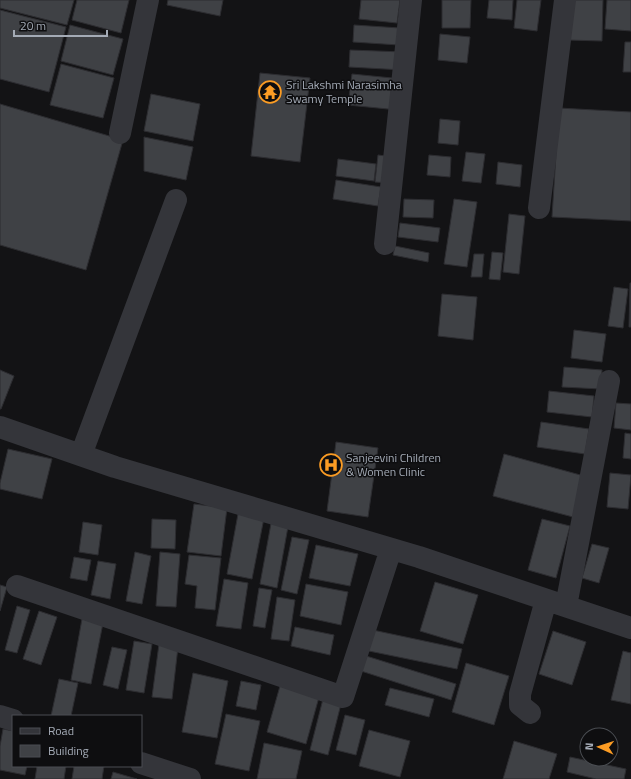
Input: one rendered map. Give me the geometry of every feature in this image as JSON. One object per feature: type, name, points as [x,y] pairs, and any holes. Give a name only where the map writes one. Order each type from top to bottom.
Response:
[{"type":"street","points":[[120,133],[148,0]]},
{"type":"street","points":[[385,244],[411,0]]},
{"type":"street","points":[[539,208],[565,0]]},
{"type":"street","points":[[81,456],[176,200]]},
{"type":"street","points":[[530,713],[520,705],[520,694],[556,603],[609,382]]},
{"type":"street","points":[[0,428],[115,467],[391,549],[631,628]]},
{"type":"street","points":[[17,586],[343,697],[391,549]]},
{"type":"street","points":[[0,716],[12,720]]},
{"type":"street","points":[[142,763],[190,779]]},
{"type":"building","points":[[0,0],[74,0],[67,25],[0,8]]},
{"type":"building","points":[[77,0],[129,0],[121,33],[72,20]]},
{"type":"building","points":[[168,0],[223,0],[220,16],[167,5]]},
{"type":"building","points":[[361,0],[400,0],[397,23],[359,19]]},
{"type":"building","points":[[442,0],[471,0],[470,28],[442,28]]},
{"type":"building","points":[[489,0],[513,0],[512,20],[487,18]]},
{"type":"building","points":[[517,0],[541,0],[537,31],[514,28]]},
{"type":"building","points":[[570,0],[603,0],[602,41],[568,40]]},
{"type":"building","points":[[607,0],[631,0],[631,31],[605,29]]},
{"type":"building","points":[[0,10],[66,27],[49,92],[0,79]]},
{"type":"building","points":[[70,25],[123,39],[113,75],[61,61]]},
{"type":"building","points":[[354,25],[400,28],[399,45],[353,42]]},
{"type":"building","points":[[440,34],[470,37],[467,63],[438,60]]},
{"type":"building","points":[[625,42],[631,42],[631,72],[623,72]]},
{"type":"building","points":[[350,50],[404,52],[403,70],[349,67]]},
{"type":"building","points":[[61,64],[114,78],[103,118],[50,105]]},
{"type":"building","points":[[260,73],[310,78],[300,162],[251,156]]},
{"type":"building","points":[[352,74],[402,79],[398,110],[348,105]]},
{"type":"building","points":[[151,94],[200,104],[193,141],[144,131]]},
{"type":"building","points":[[0,104],[123,140],[86,270],[0,245]]},
{"type":"building","points":[[559,108],[631,112],[631,221],[552,217]]},
{"type":"building","points":[[440,119],[460,121],[458,145],[438,143]]},
{"type":"building","points":[[144,137],[193,147],[186,180],[144,171]]},
{"type":"building","points":[[466,152],[485,154],[481,183],[462,181]]},
{"type":"building","points":[[378,155],[393,157],[391,183],[375,182]]},
{"type":"building","points":[[429,155],[451,157],[450,177],[427,175]]},
{"type":"building","points":[[338,159],[376,164],[374,181],[336,176]]},
{"type":"building","points":[[498,162],[522,165],[520,187],[496,184]]},
{"type":"building","points":[[336,180],[381,187],[378,206],[333,199]]},
{"type":"building","points":[[404,199],[434,200],[433,218],[403,217]]},
{"type":"building","points":[[454,199],[477,202],[467,267],[444,264]]},
{"type":"building","points":[[509,214],[525,216],[519,274],[503,272]]},
{"type":"building","points":[[400,223],[440,228],[438,242],[398,237]]},
{"type":"building","points":[[395,246],[429,253],[428,262],[393,255]]},
{"type":"building","points":[[492,252],[503,253],[500,280],[489,279]]},
{"type":"building","points":[[474,254],[484,254],[482,277],[471,277]]},
{"type":"building","points":[[630,283],[631,327],[629,327]]},
{"type":"building","points":[[614,287],[628,289],[623,328],[608,326]]},
{"type":"building","points":[[442,294],[477,297],[473,340],[438,336]]},
{"type":"building","points":[[574,330],[606,334],[602,362],[571,358]]},
{"type":"building","points":[[564,367],[602,370],[601,389],[562,387]]},
{"type":"building","points":[[0,370],[14,376],[1,409],[0,409]]},
{"type":"building","points":[[549,391],[594,396],[592,417],[547,412]]},
{"type":"building","points":[[616,403],[631,404],[631,430],[614,428]]},
{"type":"building","points":[[541,422],[589,429],[585,454],[537,447]]},
{"type":"building","points":[[625,433],[631,434],[631,459],[623,458]]},
{"type":"building","points":[[336,442],[378,448],[368,517],[327,511]]},
{"type":"building","points":[[8,449],[52,459],[42,499],[0,489]]},
{"type":"building","points":[[504,454],[584,476],[573,517],[493,496]]},
{"type":"building","points":[[610,473],[631,475],[628,509],[607,507]]},
{"type":"building","points":[[194,504],[227,508],[221,556],[187,552]]},
{"type":"building","points":[[238,514],[264,518],[252,579],[227,574]]},
{"type":"building","points":[[272,518],[289,521],[277,588],[260,584]]},
{"type":"building","points":[[152,519],[176,520],[175,549],[151,548]]},
{"type":"building","points":[[542,519],[570,526],[556,578],[528,570]]},
{"type":"building","points":[[83,522],[102,525],[98,555],[79,552]]},
{"type":"building","points":[[292,537],[309,540],[297,594],[281,590]]},
{"type":"building","points":[[592,544],[609,548],[599,583],[582,578]]},
{"type":"building","points":[[316,545],[358,554],[350,586],[309,578]]},
{"type":"building","points":[[135,552],[151,556],[142,604],[126,601]]},
{"type":"building","points":[[160,552],[180,554],[176,607],[156,606]]},
{"type":"building","points":[[189,555],[221,558],[215,610],[195,608],[197,586],[185,584]]},
{"type":"building","points":[[74,557],[91,560],[87,581],[70,578]]},
{"type":"building","points":[[98,561],[116,564],[110,599],[91,595]]},
{"type":"building","points":[[224,579],[248,583],[241,629],[216,626]]},
{"type":"building","points":[[435,582],[478,595],[463,644],[420,631]]},
{"type":"building","points":[[306,584],[348,592],[341,625],[300,616]]},
{"type":"building","points":[[0,585],[7,587],[0,611]]},
{"type":"building","points":[[259,588],[272,590],[265,628],[253,626]]},
{"type":"building","points":[[277,597],[295,600],[289,641],[271,639]]},
{"type":"building","points":[[17,606],[30,610],[17,653],[5,650]]},
{"type":"building","points":[[39,611],[57,617],[41,665],[23,659]]},
{"type":"building","points":[[82,619],[103,623],[91,684],[71,680]]},
{"type":"building","points":[[295,627],[334,635],[330,655],[291,646]]},
{"type":"building","points":[[368,629],[462,649],[457,669],[364,650]]},
{"type":"building","points":[[553,631],[586,642],[572,685],[539,674]]},
{"type":"building","points":[[134,641],[152,644],[144,693],[126,690]]},
{"type":"building","points":[[159,644],[178,647],[172,699],[152,697]]},
{"type":"building","points":[[112,647],[127,650],[118,689],[103,685]]},
{"type":"building","points":[[623,651],[631,653],[631,704],[611,700]]},
{"type":"building","points":[[363,655],[456,684],[451,700],[358,670]]},
{"type":"building","points":[[466,663],[509,676],[494,725],[452,712]]},
{"type":"building","points":[[193,673],[228,681],[217,738],[182,732]]},
{"type":"building","points":[[59,679],[78,683],[71,715],[51,715]]},
{"type":"building","points":[[241,681],[261,685],[256,710],[236,706]]},
{"type":"building","points":[[280,686],[319,697],[306,744],[267,732]]},
{"type":"building","points":[[390,688],[434,699],[429,717],[385,705]]},
{"type":"building","points":[[323,699],[341,704],[328,755],[310,750]]},
{"type":"building","points":[[226,714],[260,721],[249,771],[215,764]]},
{"type":"building","points":[[345,715],[365,720],[356,755],[336,750]]},
{"type":"building","points":[[3,729],[12,731],[12,767],[27,767],[25,775],[0,770],[0,746]]},
{"type":"building","points":[[369,730],[410,741],[400,777],[359,766]]},
{"type":"building","points":[[514,741],[557,754],[549,779],[503,779]]},
{"type":"building","points":[[264,743],[302,751],[296,779],[257,779]]},
{"type":"building","points":[[570,757],[579,759],[579,767],[617,767],[626,769],[624,779],[596,779],[567,772]]},
{"type":"building","points":[[37,767],[66,767],[64,779],[35,779]]},
{"type":"building","points":[[74,767],[104,767],[102,779],[72,779]]},
{"type":"building","points":[[113,772],[137,779],[111,779]]},
{"type":"place","name":"Sri Lakshmi Narasimha Swamy Temple","points":[[270,92]]},
{"type":"place","name":"Sanjeevini Children & Women Clinic","points":[[331,465]]}]
